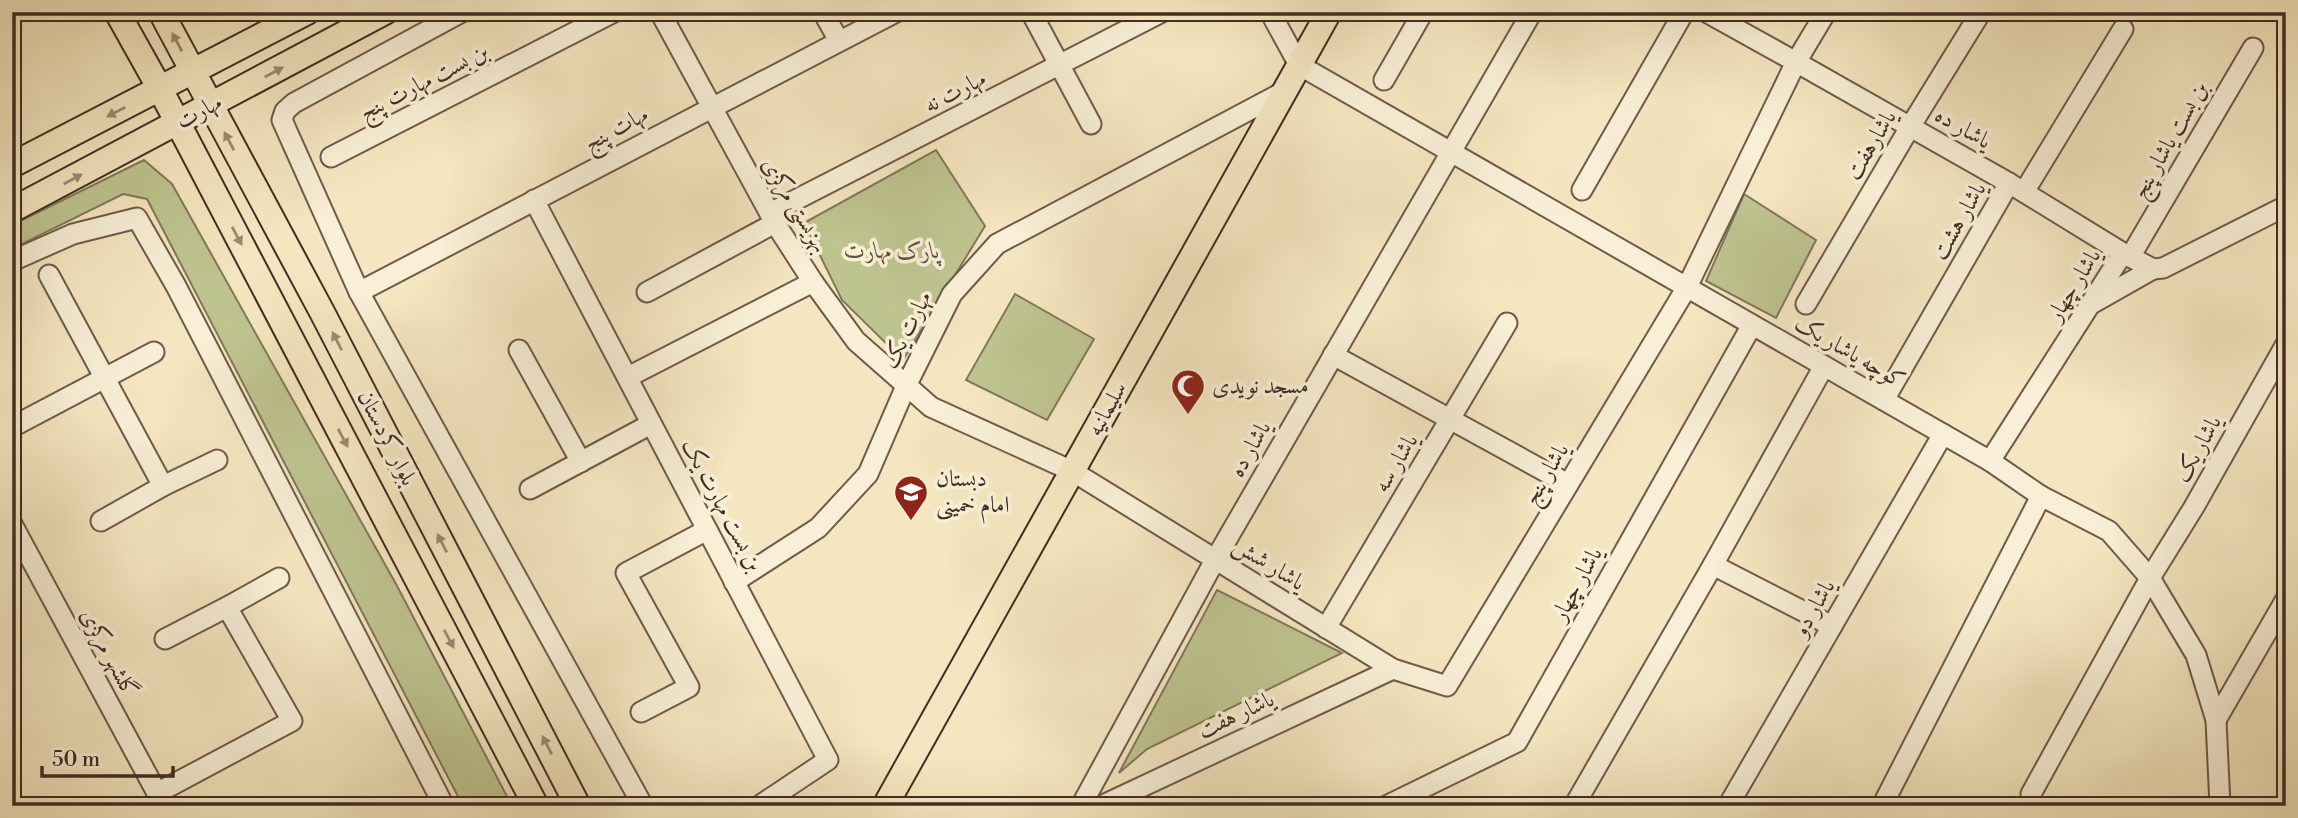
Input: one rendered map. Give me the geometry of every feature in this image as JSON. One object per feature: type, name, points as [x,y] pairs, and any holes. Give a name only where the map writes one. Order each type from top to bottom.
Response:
[{"type":"main road","name":"بلوار کردستان","points":[[117,12],[537,806]]},
{"type":"main road","name":"بلوار کردستان","points":[[162,12],[322,312],[578,806]]},
{"type":"main road","name":"مهارت","points":[[12,165],[307,12]]},
{"type":"main road","name":"مهارت","points":[[12,210],[386,12]]},
{"type":"main road","name":"سلیمانیه","points":[[884,806],[1329,12]]},
{"type":"street","points":[[462,12],[294,103],[285,111],[282,120],[359,292],[643,806]]},
{"type":"street","name":"بن بست مهارت پنج","points":[[331,157],[614,12]]},
{"type":"street","name":"بهزیستی مرکزی","points":[[660,12],[773,218],[813,282],[856,341],[930,407],[1072,471]]},
{"type":"street","points":[[823,12],[839,41]]},
{"type":"street","name":"مهات پنج","points":[[359,292],[896,12]]},
{"type":"street","points":[[1031,12],[1091,124]]},
{"type":"street","name":"مهارت نه","points":[[647,292],[773,218],[1162,12]]},
{"type":"street","points":[[1270,12],[1300,65]]},
{"type":"street","points":[[1384,80],[1423,12]]},
{"type":"street","name":"یاشار ده","points":[[1081,806],[1215,559],[1532,12]]},
{"type":"street","points":[[1582,190],[1684,12]]},
{"type":"street","points":[[1706,12],[1796,62]]},
{"type":"street","points":[[1686,287],[1796,62],[1826,12]]},
{"type":"street","name":"یاشارهفت","points":[[1806,303],[1981,12]]},
{"type":"street","points":[[2017,188],[2123,29]]},
{"type":"street","name":"بن بست یاشار پنج","points":[[2127,255],[2253,48]]},
{"type":"street","name":"یاشار ده","points":[[1796,62],[2017,188]]},
{"type":"street","name":"کوچه یاشار یک","points":[[1300,65],[1990,461],[2041,496],[2109,531],[2151,578],[2196,655],[2216,720],[2220,806]]},
{"type":"street","name":"مهارت یک","points":[[734,582],[818,528],[868,474],[906,386],[952,294],[997,244],[1285,91]]},
{"type":"street","name":"یاشار هشت","points":[[1884,400],[2017,188],[2127,255]]},
{"type":"street","name":"بن بست مهارت یک","points":[[534,200],[828,760],[759,806]]},
{"type":"street","points":[[2093,303],[2153,269],[2163,268],[2286,206]]},
{"type":"street","points":[[12,261],[73,234],[137,218],[176,286],[444,806]]},
{"type":"street","name":"یاشار چهار","points":[[1990,461],[2127,255],[2153,269]]},
{"type":"street","points":[[49,275],[163,486]]},
{"type":"street","points":[[628,377],[813,282]]},
{"type":"street","name":"یاشار پنج","points":[[1447,687],[1686,287]]},
{"type":"street","name":"یاشار سه","points":[[1326,628],[1507,323]]},
{"type":"street","name":"یاشار چهار","points":[[1387,806],[1517,742],[1752,325]]},
{"type":"street","name":"یاشار یک","points":[[2031,794],[2286,344]]},
{"type":"street","points":[[519,350],[581,462]]},
{"type":"street","points":[[12,427],[153,352]]},
{"type":"street","points":[[1333,355],[1568,484]]},
{"type":"street","points":[[1574,806],[1824,366]]},
{"type":"street","points":[[530,489],[651,424]]},
{"type":"street","name":"یاشار دو","points":[[1728,806],[1943,434]]},
{"type":"street","points":[[101,521],[163,486],[217,460]]},
{"type":"street","name":"یاشار شش","points":[[1072,471],[1393,669],[1447,687]]},
{"type":"street","points":[[1882,806],[2041,496]]},
{"type":"street","name":"گلشهر مرکزی","points":[[12,524],[160,799]]},
{"type":"street","points":[[641,712],[689,687],[626,572],[707,530]]},
{"type":"street","points":[[1713,565],[1832,626]]},
{"type":"street","points":[[165,639],[279,578]]},
{"type":"street","points":[[2216,720],[2286,599]]},
{"type":"street","points":[[160,799],[292,722],[227,607]]},
{"type":"street","name":"یاشار هفت","points":[[1101,806],[1393,669]]},
{"type":"green space","name":"پارک مهارت","points":[[936,150],[985,226],[903,360],[842,300],[804,223]]},
{"type":"green space","points":[[144,160],[172,184],[396,584],[512,806],[463,806],[147,199],[123,194],[12,249],[12,225]]},
{"type":"green space","points":[[1744,194],[1816,240],[1776,318],[1706,281]]},
{"type":"green space","points":[[1015,294],[1094,339],[1047,420],[966,380]]},
{"type":"green space","points":[[1217,590],[1342,653],[1147,749],[1119,773]]},
{"type":"place","name":"مسجد نویدی","points":[[1188,416]]},
{"type":"place","name":"دبستان امام خمینی","points":[[911,522]]}]
